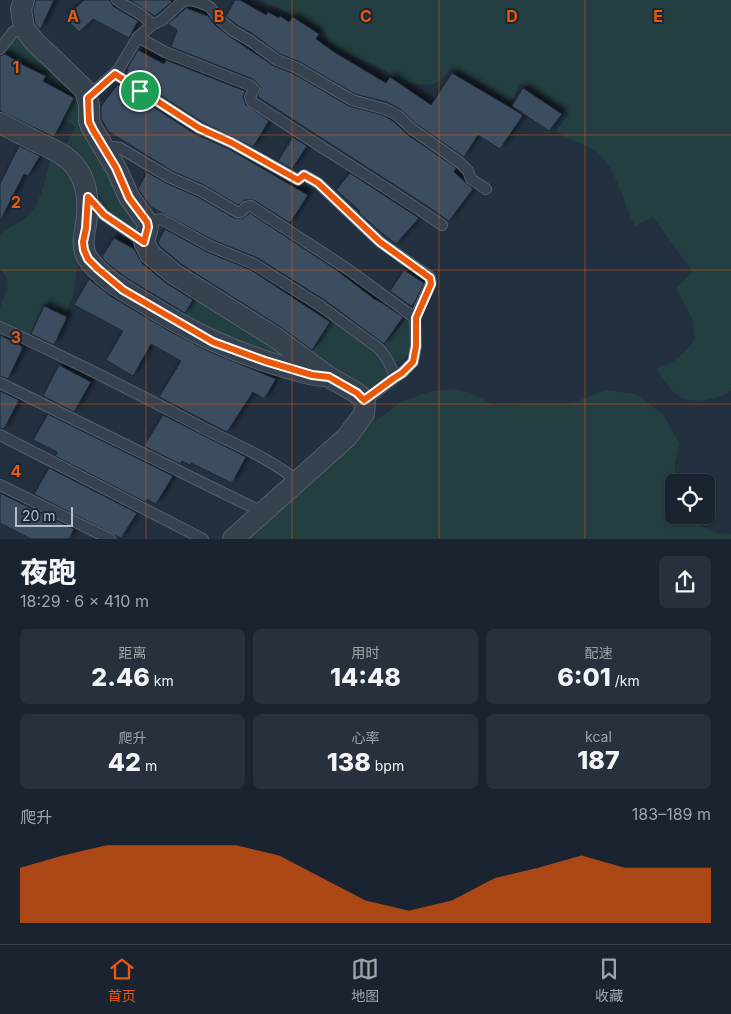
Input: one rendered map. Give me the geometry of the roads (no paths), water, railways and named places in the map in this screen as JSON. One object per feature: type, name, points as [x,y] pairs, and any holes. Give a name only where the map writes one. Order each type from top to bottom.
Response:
[{"type":"street","points":[[24,0],[21,9],[24,28],[34,41],[85,90],[88,98],[89,122],[116,168],[129,198],[147,222],[148,227],[144,242],[150,254],[174,274],[276,338],[329,377],[357,393],[364,400],[364,414],[347,437],[233,539]]},
{"type":"street","points":[[0,123],[68,159],[81,176],[86,186],[88,197],[83,242],[84,250],[88,259],[123,290],[213,342],[265,361],[312,375],[329,377]]},
{"type":"lane","points":[[117,0],[140,13],[152,25]]},
{"type":"lane","points":[[88,98],[115,74],[138,37],[152,25],[162,20],[183,1],[191,0],[210,7],[220,20],[233,31],[250,40],[270,56],[297,68],[352,100],[385,109],[397,115],[412,129],[459,162],[468,171],[471,179],[486,189]]},
{"type":"lane","points":[[0,49],[13,32],[24,28]]},
{"type":"lane","points":[[138,37],[165,52],[249,85],[254,89],[250,97],[252,102],[442,225]]},
{"type":"lane","points":[[115,74],[199,128],[232,143],[298,180],[304,175],[318,183],[380,242],[430,278],[431,284],[416,318],[416,346],[413,362],[402,373],[364,400]]},
{"type":"lane","points":[[106,151],[114,147],[120,148],[237,212],[241,212],[248,205],[250,206],[346,268],[416,318]]},
{"type":"lane","points":[[88,197],[104,215],[144,242]]},
{"type":"lane","points":[[147,222],[161,218],[210,246],[254,264],[283,281],[378,347],[384,353],[387,362],[393,370],[394,378]]},
{"type":"lane","points":[[0,327],[244,449],[280,468],[297,481]]},
{"type":"lane","points":[[0,383],[262,512]]},
{"type":"lane","points":[[0,435],[203,539]]},
{"type":"lane","points":[[0,486],[110,539]]}]
